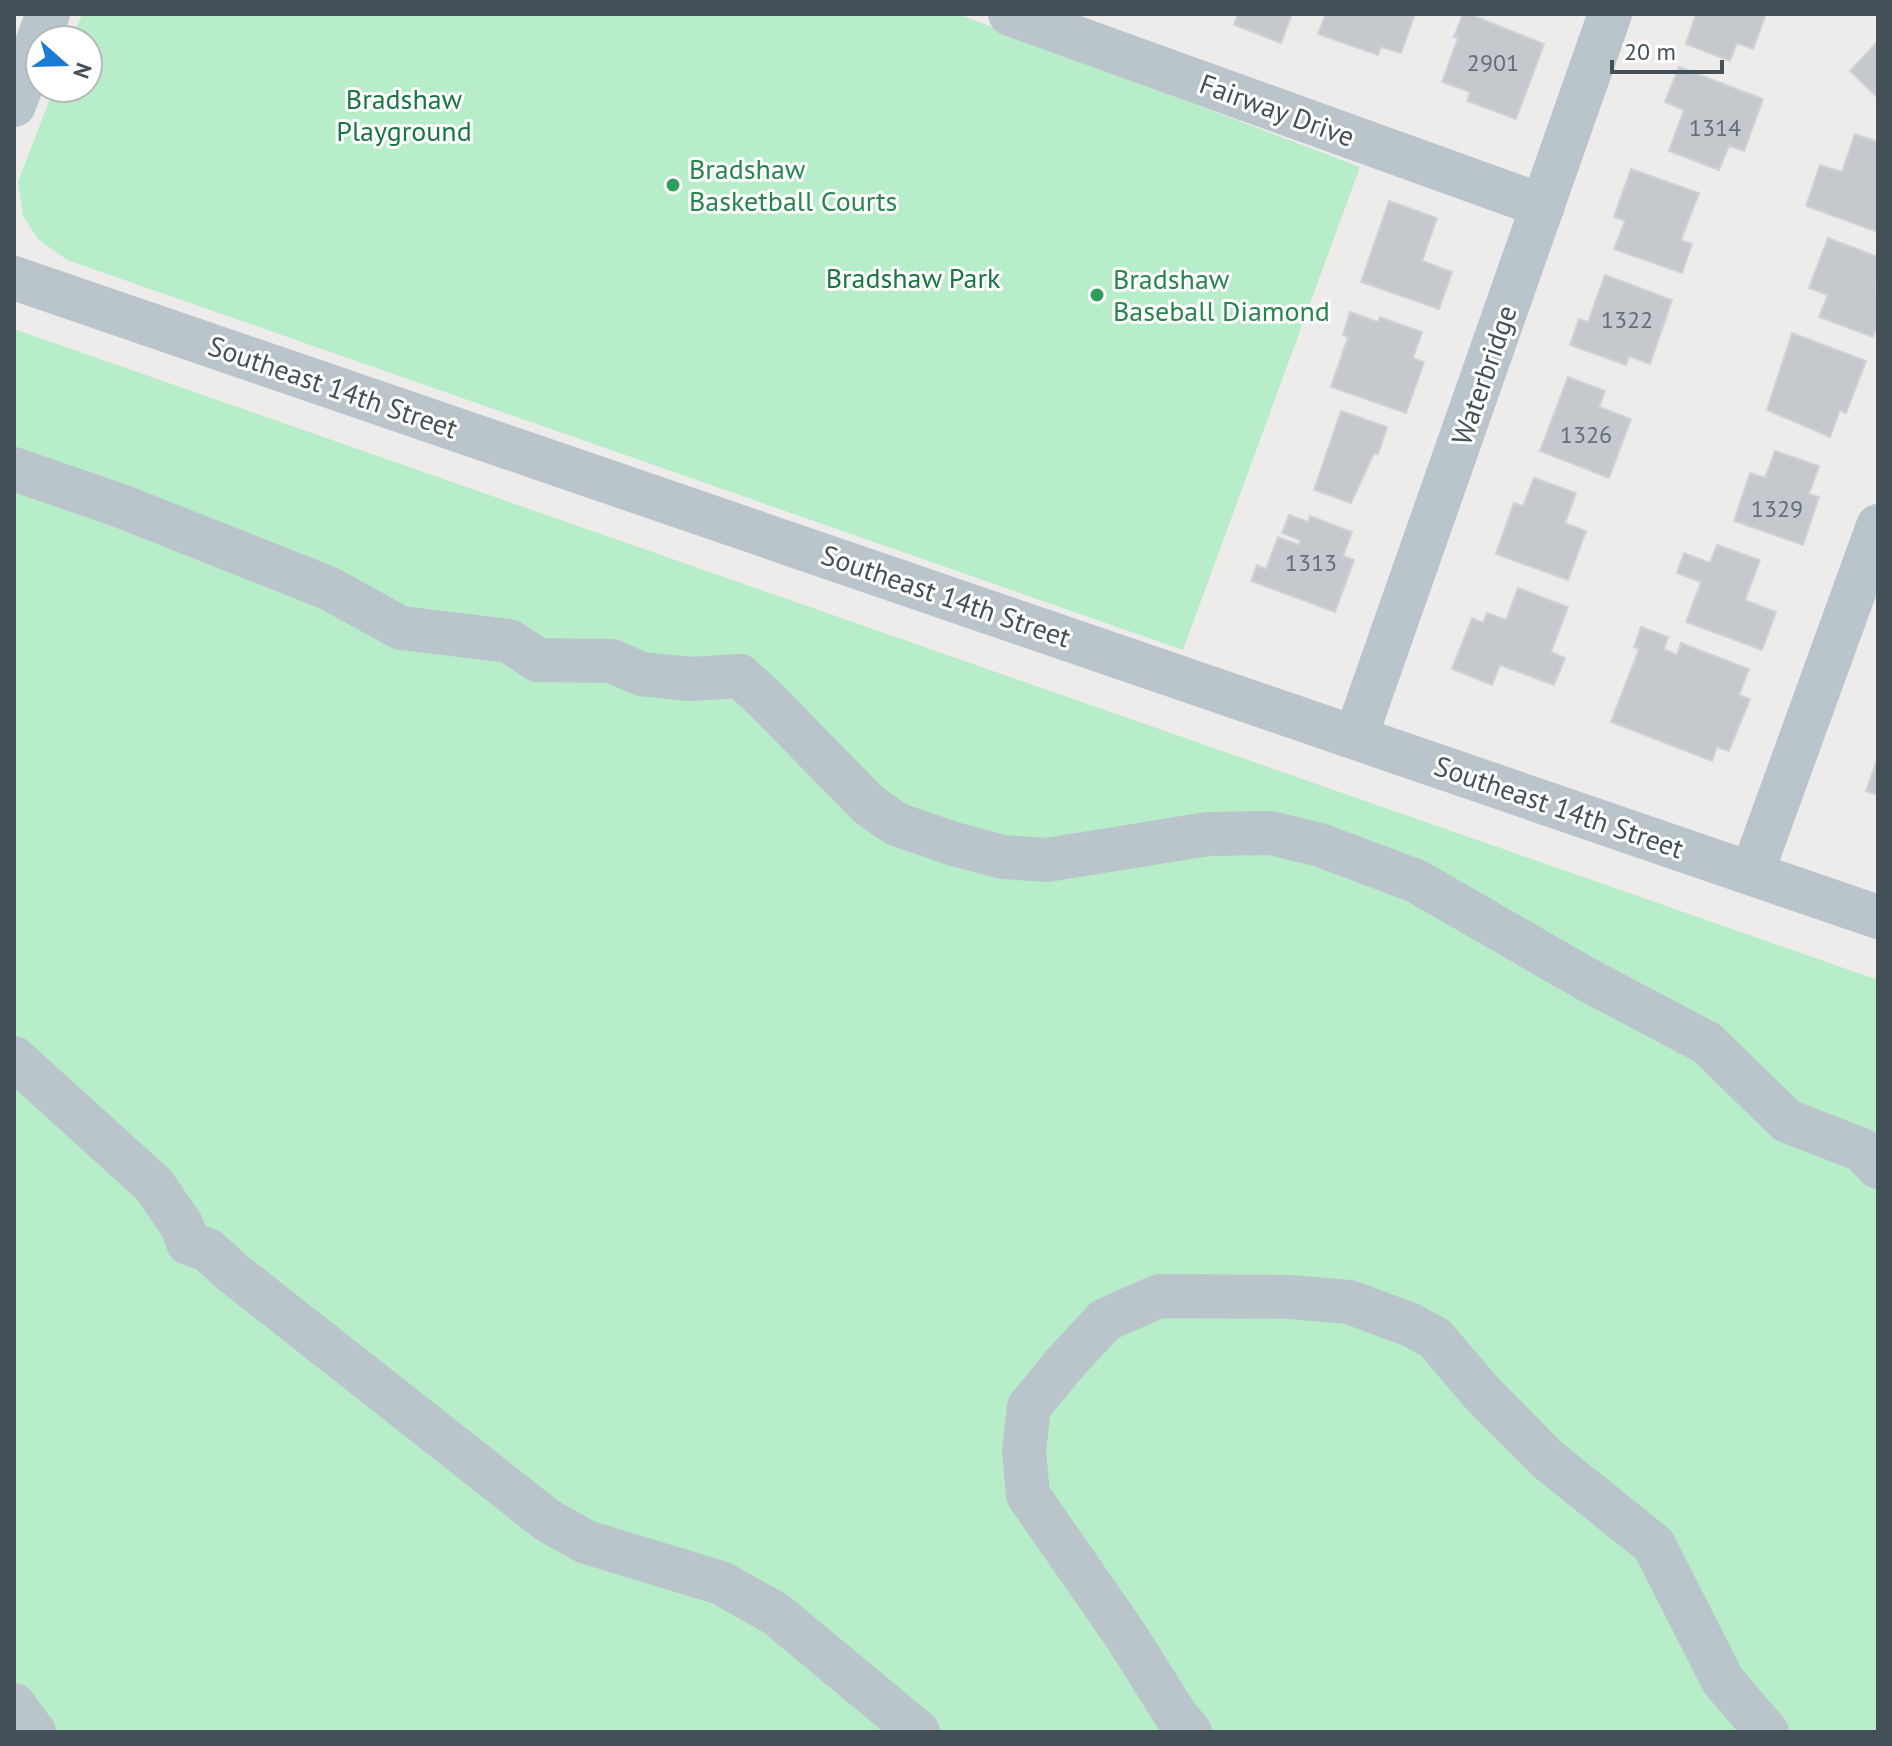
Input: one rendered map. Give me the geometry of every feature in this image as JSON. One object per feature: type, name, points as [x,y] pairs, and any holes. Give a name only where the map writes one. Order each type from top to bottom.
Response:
[{"type":"street","points":[[14,105],[48,14]]},
{"type":"street","name":"Fairway Drive","points":[[1010,14],[1543,206]]},
{"type":"street","name":"Waterbridge","points":[[1356,736],[1610,14]]},
{"type":"street","name":"Southeast 14th Street","points":[[14,278],[1878,917]]},
{"type":"street","points":[[14,469],[121,506],[328,588],[401,628],[509,641],[538,660],[612,661],[641,674],[690,679],[740,676],[869,805],[896,824],[954,844],[1003,857],[1047,860],[1208,834],[1271,833],[1320,845],[1416,881],[1586,979],[1707,1043],[1787,1121],[1862,1150],[1878,1167]]},
{"type":"street","points":[[1752,873],[1878,526]]},
{"type":"street","points":[[14,1058],[154,1185],[182,1226],[188,1243],[208,1250],[547,1520],[586,1542],[721,1583],[776,1614],[918,1732]]},
{"type":"street","points":[[1190,1732],[1028,1495],[1024,1451],[1029,1407],[1065,1363],[1105,1320],[1159,1296],[1290,1297],[1349,1302],[1411,1325],[1435,1338],[1480,1391],[1547,1459],[1654,1545],[1723,1681],[1767,1732]]},
{"type":"street","points":[[14,1705],[34,1732]]},
{"type":"green space","name":"Bradshaw Park","points":[[82,14],[958,14],[1360,167],[1183,650],[67,260],[38,239],[23,216],[18,182],[48,104],[104,104],[104,24],[78,24]]},
{"type":"green space","points":[[14,329],[1878,980],[1878,1732],[14,1732]]},
{"type":"building","points":[[1238,14],[1292,14],[1281,43],[1234,25]]},
{"type":"building","points":[[1326,14],[1415,14],[1401,53],[1381,47],[1378,55],[1318,34]]},
{"type":"building","points":[[1463,14],[1544,44],[1516,119],[1467,101],[1470,92],[1442,82]]},
{"type":"building","points":[[1696,14],[1766,14],[1753,49],[1737,43],[1730,61],[1686,44]]},
{"type":"building","points":[[1878,41],[1878,98],[1850,71]]},
{"type":"building","points":[[1679,67],[1763,99],[1744,151],[1729,146],[1719,170],[1669,151],[1684,110],[1665,102]]},
{"type":"building","points":[[1855,134],[1878,142],[1878,232],[1806,206],[1820,165],[1842,172]]},
{"type":"building","points":[[1631,169],[1699,193],[1681,240],[1692,244],[1682,273],[1614,249],[1625,221],[1614,217]]},
{"type":"building","points":[[1389,201],[1437,218],[1422,261],[1452,272],[1439,309],[1361,282]]},
{"type":"building","points":[[1828,238],[1878,257],[1878,324],[1873,337],[1819,317],[1828,295],[1809,288]]},
{"type":"building","points":[[1605,275],[1672,300],[1650,364],[1629,356],[1626,365],[1570,345],[1579,319],[1588,322]]},
{"type":"building","points":[[1350,312],[1378,322],[1380,317],[1422,332],[1413,358],[1424,362],[1406,413],[1331,387],[1348,337],[1343,335]]},
{"type":"building","points":[[1792,333],[1866,361],[1846,413],[1840,410],[1830,437],[1767,410]]},
{"type":"building","points":[[1568,377],[1605,391],[1599,407],[1631,419],[1609,478],[1540,451]]},
{"type":"building","points":[[1341,411],[1387,427],[1378,454],[1374,453],[1351,503],[1314,490]]},
{"type":"building","points":[[1775,451],[1819,466],[1809,494],[1819,497],[1803,545],[1734,521],[1750,473],[1765,478]]},
{"type":"building","points":[[1534,478],[1576,493],[1565,523],[1586,531],[1568,580],[1496,554],[1514,503],[1523,506]]},
{"type":"building","points":[[1289,515],[1308,522],[1310,516],[1352,532],[1343,556],[1354,560],[1335,612],[1251,581],[1257,565],[1266,569],[1278,537],[1299,545],[1300,540],[1282,533]]},
{"type":"building","points":[[1717,545],[1760,560],[1745,600],[1776,612],[1762,650],[1686,622],[1701,582],[1677,573],[1684,553],[1710,563]]},
{"type":"building","points":[[1518,588],[1568,607],[1551,652],[1565,658],[1554,685],[1500,665],[1492,685],[1452,669],[1472,618],[1483,623],[1487,613],[1506,620]]},
{"type":"building","points":[[1641,627],[1668,637],[1664,649],[1677,655],[1681,643],[1749,669],[1739,695],[1750,699],[1729,751],[1717,747],[1712,761],[1611,722],[1639,649],[1634,647]]},
{"type":"building","points":[[1878,757],[1878,795],[1866,791]]},
{"type":"place","name":"Bradshaw Basketball Courts","points":[[673,185]]},
{"type":"place","name":"Bradshaw Baseball Diamond","points":[[1097,295]]},
{"type":"park label","name":"Bradshaw Playground","points":[[404,115]]}]
